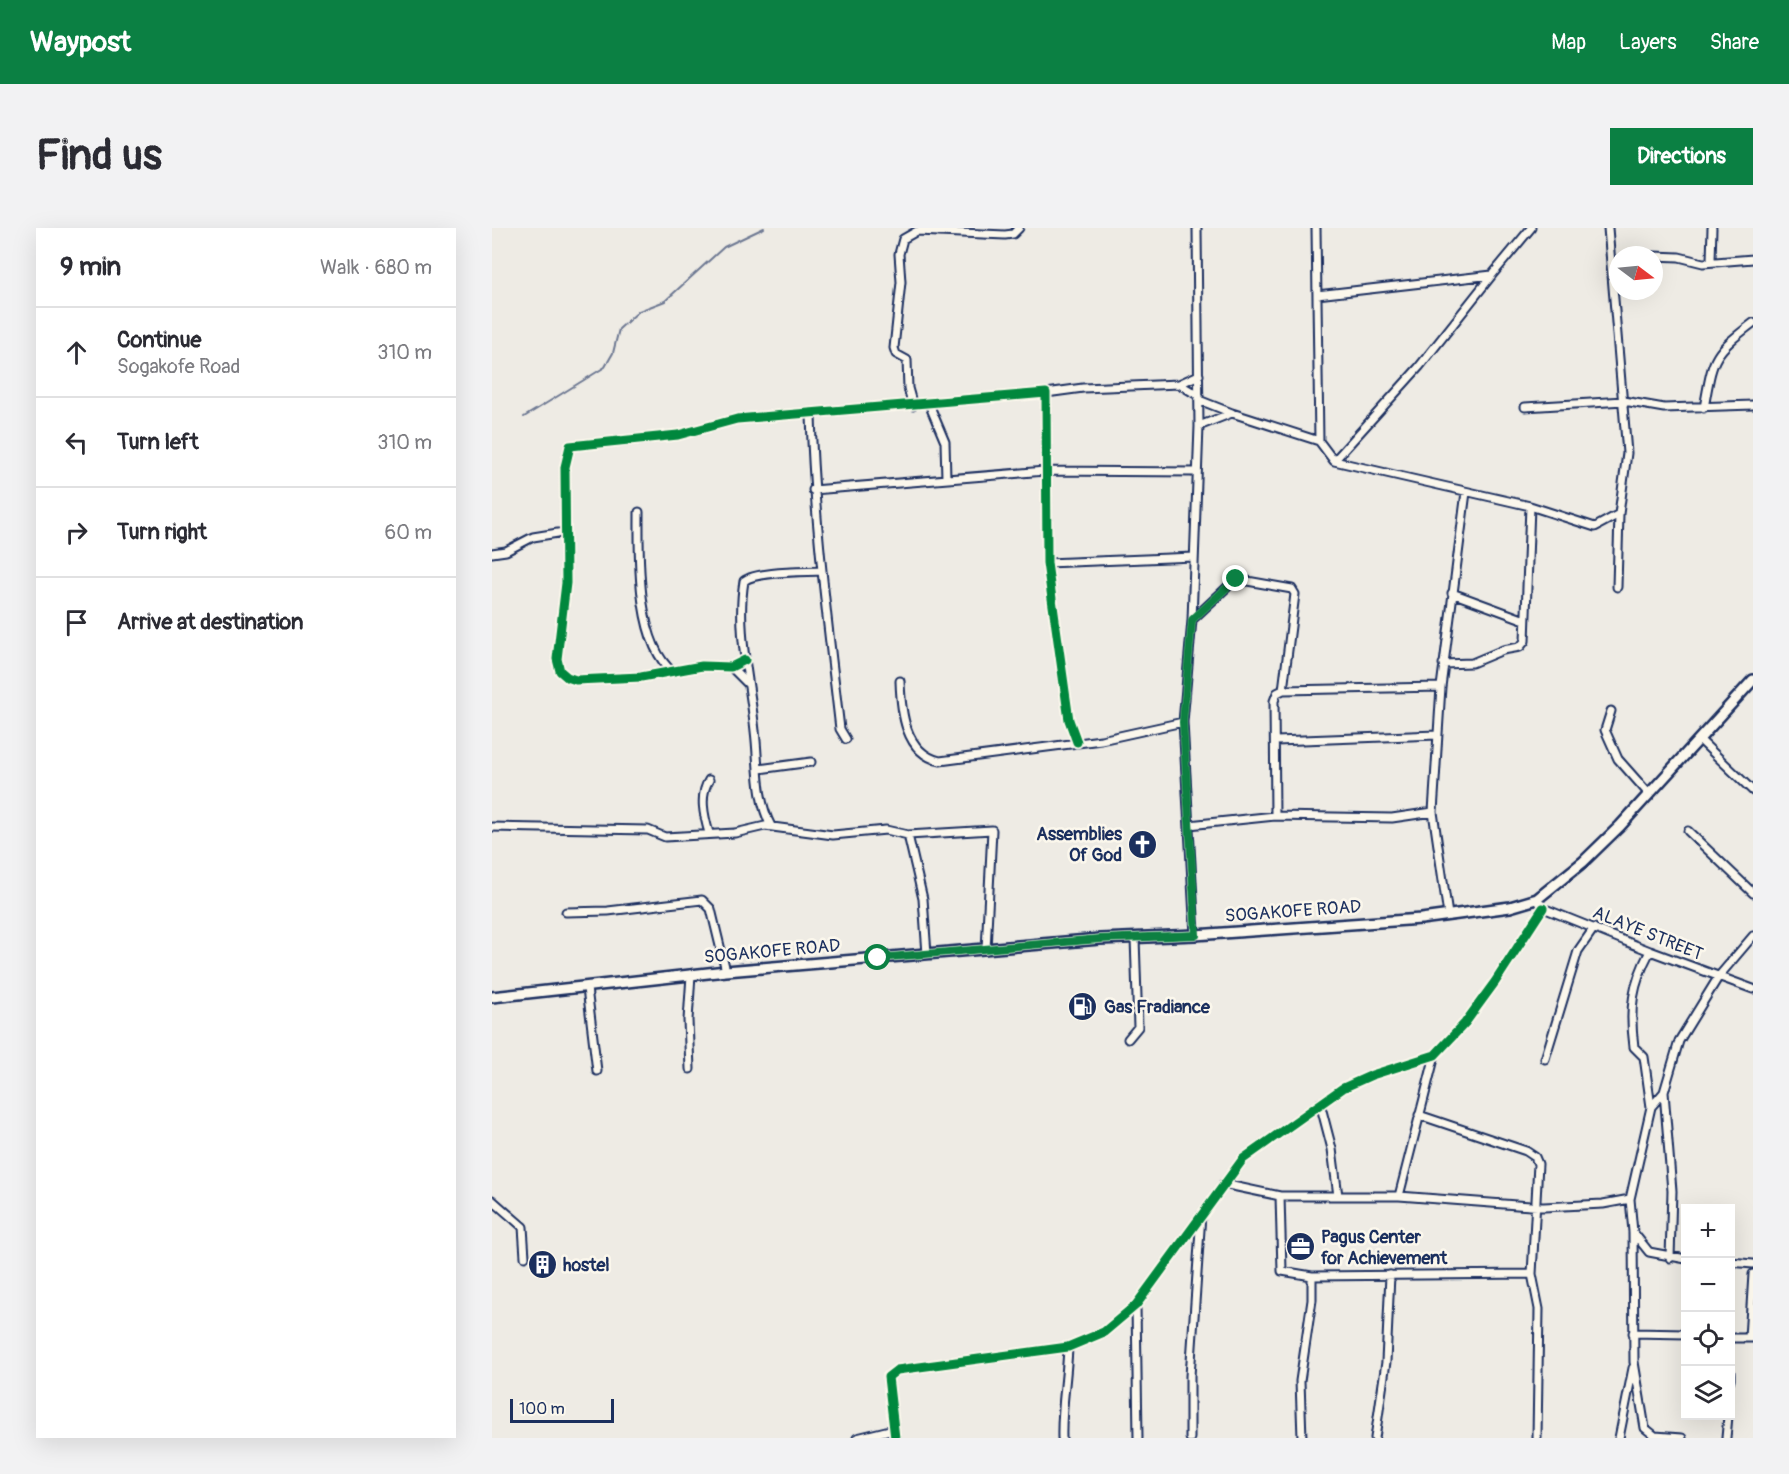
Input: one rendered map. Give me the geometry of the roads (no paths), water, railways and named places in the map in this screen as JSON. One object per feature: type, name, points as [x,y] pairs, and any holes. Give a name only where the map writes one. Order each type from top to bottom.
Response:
[{"type":"main road","name":"SOGAKOFE ROAD","points":[[492,997],[726,971],[1494,910],[1537,899],[1583,862],[1700,740],[1753,680]]},
{"type":"street","points":[[913,406],[908,388],[907,360],[896,354],[894,348],[901,282],[899,254],[903,239],[917,231],[1005,235],[1013,234],[1019,228]]},
{"type":"street","points":[[1196,935],[1183,722],[1192,620],[1199,426],[1197,228]]},
{"type":"street","points":[[1316,228],[1320,441],[1334,461],[1530,506],[1595,527],[1619,514]]},
{"type":"street","points":[[1334,461],[1419,367],[1531,228]]},
{"type":"street","points":[[1608,228],[1612,246]]},
{"type":"street","points":[[1711,260],[1712,228]]},
{"type":"street","points":[[1663,256],[1679,256],[1703,263],[1711,260],[1753,259]]},
{"type":"street","points":[[1317,295],[1492,275]]},
{"type":"street","points":[[1617,300],[1627,453],[1619,514],[1617,587]]},
{"type":"street","points":[[1704,408],[1714,359],[1723,346],[1753,323]]},
{"type":"street","points":[[745,660],[731,667],[702,666],[620,679],[576,680],[560,671],[556,659],[566,583],[565,467],[570,446],[678,435],[737,419],[913,406],[1083,388],[1179,384],[1198,375]]},
{"type":"street","points":[[1179,384],[1199,398],[1232,413],[1320,441]]},
{"type":"street","points":[[1046,393],[1047,562],[1069,720],[1077,741]]},
{"type":"street","points":[[1524,407],[1624,401],[1664,408],[1753,405]]},
{"type":"street","points":[[929,404],[945,442],[946,478]]},
{"type":"street","points":[[1199,426],[1232,413]]},
{"type":"street","points":[[811,415],[813,490],[821,571],[840,729],[846,739]]},
{"type":"street","points":[[813,490],[1045,471],[1197,472]]},
{"type":"street","points":[[1448,915],[1433,812],[1443,664],[1466,492]]},
{"type":"street","points":[[1443,664],[1472,663],[1503,650],[1520,647],[1525,640],[1530,506]]},
{"type":"street","points":[[639,512],[639,562],[646,616],[661,661],[673,672]]},
{"type":"street","points":[[492,553],[507,551],[533,537],[564,532]]},
{"type":"street","points":[[1047,562],[1194,557]]},
{"type":"street","points":[[771,826],[765,814],[745,660],[744,581],[748,577],[821,571]]},
{"type":"street","points":[[1192,620],[1236,579],[1292,589],[1295,594],[1283,690]]},
{"type":"street","points":[[1452,593],[1525,621]]},
{"type":"street","points":[[731,667],[750,686]]},
{"type":"street","points":[[900,681],[901,703],[910,742],[924,756],[934,760],[991,756],[1077,741],[1101,740],[1183,722]]},
{"type":"street","points":[[1275,816],[1274,701],[1277,693],[1283,690],[1441,687]]},
{"type":"street","points":[[1611,711],[1605,730],[1618,759],[1649,794]]},
{"type":"street","points":[[1276,741],[1437,735]]},
{"type":"street","points":[[1700,740],[1753,791]]},
{"type":"street","points":[[759,769],[811,762]]},
{"type":"street","points":[[709,780],[704,788],[705,819],[709,833]]},
{"type":"street","points":[[1190,825],[1275,816],[1392,818],[1433,812]]},
{"type":"street","points":[[492,827],[648,830],[666,837],[735,833],[771,826],[833,835],[886,830],[908,835],[992,830],[986,950]]},
{"type":"street","points":[[1688,831],[1753,893]]},
{"type":"street","points":[[908,835],[923,899],[927,954]]},
{"type":"street","points":[[1399,1196],[1435,1055],[1465,1023],[1544,908],[1537,899]]},
{"type":"street","points":[[566,912],[608,911],[702,900],[711,909],[726,971]]},
{"type":"street","name":"ALAYE STREET","points":[[1544,908],[1753,989]]},
{"type":"street","points":[[1545,1059],[1578,951],[1594,928]]},
{"type":"street","points":[[1670,1258],[1672,1191],[1664,1092],[1680,1041],[1719,976],[1753,936]]},
{"type":"street","points":[[1128,1039],[1138,1027],[1135,938]]},
{"type":"street","points":[[1650,951],[1637,976],[1632,995],[1634,1047],[1645,1063],[1651,1107],[1630,1199],[1633,1232],[1634,1362],[1645,1428],[1655,1436],[1682,1438]]},
{"type":"street","points":[[690,1069],[688,1020],[691,975]]},
{"type":"street","points":[[587,988],[597,1071]]},
{"type":"street","points":[[895,1438],[888,1377],[897,1370],[1068,1347],[1104,1332],[1136,1305],[1243,1159],[1343,1088],[1372,1075],[1435,1055]]},
{"type":"street","points":[[1651,1107],[1664,1092]]},
{"type":"street","points":[[1320,1103],[1332,1149],[1338,1196]]},
{"type":"street","points":[[1419,1115],[1526,1151],[1535,1157],[1538,1164],[1532,1274],[1539,1310],[1537,1438]]},
{"type":"street","points":[[1223,1184],[1280,1196],[1399,1196],[1534,1207],[1604,1204],[1630,1199]]},
{"type":"street","points":[[1280,1196],[1282,1270],[1312,1276],[1532,1274]]},
{"type":"street","points":[[492,1200],[523,1227],[525,1257]]},
{"type":"street","points":[[1190,1438],[1190,1376],[1201,1215]]},
{"type":"street","points":[[1633,1232],[1649,1252],[1681,1259]]},
{"type":"street","points":[[1735,1262],[1753,1264]]},
{"type":"street","points":[[1735,1338],[1751,1338],[1753,1274]]},
{"type":"street","points":[[1375,1438],[1386,1362],[1390,1275]]},
{"type":"street","points":[[1302,1438],[1300,1381],[1312,1300],[1312,1276]]},
{"type":"street","points":[[1136,1305],[1138,1438]]},
{"type":"street","points":[[1633,1333],[1681,1334]]},
{"type":"street","points":[[1062,1438],[1061,1413],[1068,1347]]},
{"type":"street","points":[[1619,1438],[1634,1362]]},
{"type":"street","points":[[1726,1438],[1728,1420]]},
{"type":"street","points":[[857,1438],[894,1429]]},
{"type":"waterway","points":[[524,417],[605,367],[613,353],[619,329],[639,311],[665,301],[724,247],[764,228]]},
{"type":"place","name":"Assemblies Of God","points":[[1143,844]]},
{"type":"place","name":"Gas Fradiance","points":[[1083,1007]]},
{"type":"place","name":"Pagus Center for Achievement","points":[[1300,1247]]},
{"type":"place","name":"hostel","points":[[542,1265]]}]
